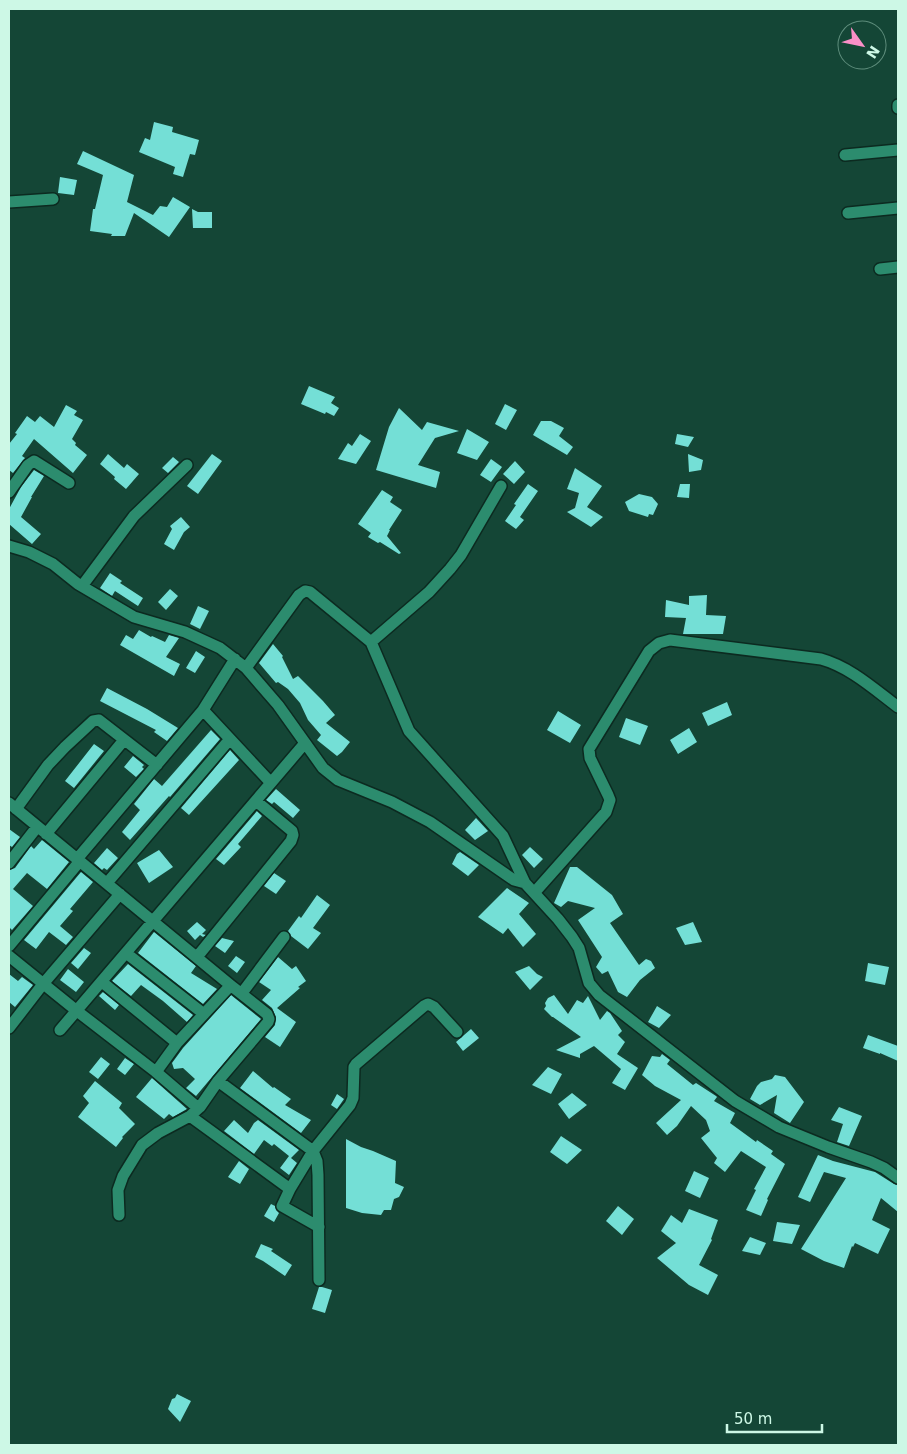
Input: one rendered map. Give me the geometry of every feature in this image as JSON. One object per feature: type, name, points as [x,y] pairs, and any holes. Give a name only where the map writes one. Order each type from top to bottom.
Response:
[{"type":"street","points":[[845,155],[898,150]]},
{"type":"street","points":[[9,202],[53,199]]},
{"type":"street","points":[[848,213],[898,208]]},
{"type":"street","points":[[880,268],[898,267]]},
{"type":"street","points":[[9,492],[28,465],[34,461],[68,483]]},
{"type":"street","points":[[82,586],[134,516],[187,465]]},
{"type":"street","points":[[372,642],[428,592],[450,569],[461,555],[501,486]]},
{"type":"street","points":[[9,546],[29,552],[53,564],[82,586],[134,617],[185,632],[220,648],[246,668],[278,705],[323,768],[338,780],[392,802],[430,822],[514,880],[525,883]]},
{"type":"street","points":[[246,668],[299,595],[305,591],[310,592],[372,642],[409,731],[503,836],[525,883],[572,937],[579,948],[589,983],[599,995],[734,1101],[787,1130],[871,1162],[898,1178]]},
{"type":"street","points":[[534,893],[606,812],[610,800],[590,758],[589,750],[649,651],[659,643],[670,640],[830,661],[848,670],[898,707]]},
{"type":"street","points":[[9,946],[203,710],[235,659]]},
{"type":"street","points":[[203,710],[271,783]]},
{"type":"street","points":[[119,1215],[118,1190],[123,1176],[142,1146],[158,1133],[190,1116],[200,1108],[218,1082],[269,1019],[267,1014],[242,993],[12,806],[65,747],[93,721],[99,720],[157,765]]},
{"type":"street","points":[[107,883],[230,739]]},
{"type":"street","points":[[9,863],[42,830],[124,740]]},
{"type":"street","points":[[60,1030],[305,743]]},
{"type":"street","points":[[197,957],[291,841],[292,831],[256,801]]},
{"type":"street","points":[[9,1028],[43,984],[120,894]]},
{"type":"street","points":[[242,993],[284,937]]},
{"type":"street","points":[[126,954],[204,1014]]},
{"type":"street","points":[[9,956],[156,1072],[196,1107],[200,1108]]},
{"type":"street","points":[[102,982],[177,1043]]},
{"type":"street","points":[[156,1072],[177,1043],[230,986],[229,984]]},
{"type":"street","points":[[319,1227],[282,1206],[313,1150],[350,1105],[353,1098],[354,1067],[356,1064],[424,1006],[431,1004],[458,1032]]},
{"type":"street","points":[[218,1082],[313,1150],[317,1161],[319,1280]]},
{"type":"street","points":[[190,1116],[290,1189]]},
{"type":"building","points":[[154,122],[173,127],[172,132],[199,140],[195,155],[190,154],[183,177],[173,174],[175,167],[139,152],[145,138],[150,140]]},
{"type":"building","points":[[83,151],[134,175],[127,202],[153,215],[160,206],[167,207],[173,197],[190,207],[169,237],[134,213],[125,236],[111,236],[112,234],[90,231],[93,209],[95,209],[103,175],[77,164]]},
{"type":"building","points":[[60,177],[77,180],[74,195],[58,193]]},
{"type":"building","points":[[192,209],[198,212],[212,212],[212,228],[193,228]]},
{"type":"building","points":[[309,386],[335,397],[331,403],[339,408],[334,416],[301,404]]},
{"type":"building","points":[[505,404],[517,410],[506,430],[495,424]]},
{"type":"building","points":[[66,405],[77,411],[74,415],[83,420],[72,439],[76,443],[75,445],[87,455],[73,473],[34,439],[22,456],[25,458],[13,473],[9,470],[9,444],[27,416],[35,422],[40,416],[54,427]]},
{"type":"building","points":[[399,408],[422,430],[427,422],[459,431],[435,438],[418,465],[440,472],[436,488],[376,470],[389,427]]},
{"type":"building","points":[[541,421],[551,421],[564,428],[559,436],[573,447],[567,455],[533,435]]},
{"type":"building","points":[[467,429],[489,442],[477,460],[457,453]]},
{"type":"building","points":[[360,434],[371,441],[356,464],[338,459],[348,443],[352,446]]},
{"type":"building","points":[[677,434],[694,437],[688,447],[675,444]]},
{"type":"building","points":[[108,454],[124,468],[127,464],[139,474],[126,489],[100,464]]},
{"type":"building","points":[[212,454],[222,461],[198,494],[187,486]]},
{"type":"building","points":[[688,454],[703,460],[701,470],[689,472]]},
{"type":"building","points":[[173,457],[179,462],[168,473],[162,468]]},
{"type":"building","points":[[491,459],[502,467],[491,482],[480,475]]},
{"type":"building","points":[[515,461],[525,472],[514,484],[503,474]]},
{"type":"building","points":[[575,468],[602,486],[587,507],[603,517],[591,527],[567,512],[575,508],[579,493],[567,489]]},
{"type":"building","points":[[34,470],[44,476],[21,517],[41,534],[32,544],[9,524],[9,509],[21,487]]},
{"type":"building","points":[[528,484],[538,491],[520,517],[524,520],[516,529],[505,521]]},
{"type":"building","points":[[680,484],[690,484],[689,498],[677,497]]},
{"type":"building","points":[[382,490],[393,497],[390,502],[402,510],[387,536],[401,553],[399,554],[368,537],[371,533],[358,524]]},
{"type":"building","points":[[639,494],[652,497],[658,504],[653,515],[649,514],[648,517],[629,511],[625,502]]},
{"type":"building","points":[[181,517],[190,527],[184,532],[174,550],[164,544],[172,529],[170,526]]},
{"type":"building","points":[[110,573],[122,581],[120,583],[143,598],[138,606],[115,591],[112,596],[100,588]]},
{"type":"building","points":[[170,589],[178,596],[166,610],[158,602]]},
{"type":"building","points":[[707,595],[706,615],[726,616],[723,634],[683,634],[686,618],[665,617],[666,600],[689,605],[689,596]]},
{"type":"building","points":[[198,606],[209,611],[200,629],[190,624]]},
{"type":"building","points":[[139,630],[165,642],[169,635],[179,638],[166,657],[180,664],[174,676],[120,645],[126,635],[133,639]]},
{"type":"building","points":[[273,644],[283,656],[293,679],[298,676],[335,715],[326,723],[350,742],[337,756],[317,740],[321,735],[308,720],[300,703],[288,689],[278,682],[276,683],[259,663]]},
{"type":"building","points":[[196,651],[205,657],[195,673],[186,668]]},
{"type":"building","points":[[107,688],[178,728],[167,741],[154,732],[156,730],[100,701]]},
{"type":"building","points":[[727,702],[732,715],[708,726],[702,713]]},
{"type":"building","points":[[558,711],[581,725],[570,743],[547,730]]},
{"type":"building","points":[[626,718],[648,726],[640,745],[619,737]]},
{"type":"building","points":[[689,728],[697,742],[678,754],[670,740]]},
{"type":"building","points":[[211,730],[220,739],[130,840],[122,832],[140,810],[134,804],[154,779],[162,786]]},
{"type":"building","points":[[94,744],[104,751],[74,788],[65,781]]},
{"type":"building","points":[[230,750],[239,760],[189,815],[181,808]]},
{"type":"building","points":[[133,756],[144,765],[142,767],[144,769],[136,777],[124,767]]},
{"type":"building","points":[[276,789],[300,810],[293,818],[274,802],[272,804],[266,800]]},
{"type":"building","points":[[257,811],[262,816],[238,844],[241,847],[224,865],[216,859]]},
{"type":"building","points":[[476,818],[488,831],[475,840],[465,830]]},
{"type":"building","points":[[9,829],[20,837],[12,847],[9,845]]},
{"type":"building","points":[[42,840],[69,862],[47,889],[27,873],[13,889],[33,906],[12,930],[9,927],[9,870],[15,868],[31,846],[34,849]]},
{"type":"building","points":[[530,847],[543,859],[534,868],[522,855]]},
{"type":"building","points":[[107,848],[118,858],[107,870],[104,868],[102,870],[94,863]]},
{"type":"building","points":[[159,850],[173,867],[149,883],[137,863]]},
{"type":"building","points":[[460,852],[479,865],[468,876],[452,864]]},
{"type":"building","points":[[570,867],[577,867],[612,895],[623,914],[610,923],[639,965],[646,959],[651,961],[655,968],[640,980],[627,997],[618,992],[608,971],[602,974],[596,967],[602,957],[578,920],[595,908],[568,901],[561,907],[554,903]]},
{"type":"building","points":[[81,872],[93,882],[70,909],[73,911],[60,926],[73,937],[66,945],[49,932],[36,949],[24,940]]},
{"type":"building","points":[[274,873],[286,881],[276,894],[264,886]]},
{"type":"building","points":[[507,888],[529,903],[519,914],[536,934],[523,947],[508,928],[503,934],[478,917]]},
{"type":"building","points":[[317,895],[330,905],[313,928],[321,933],[308,949],[291,936],[288,931],[299,916],[301,918]]},
{"type":"building","points":[[197,922],[206,930],[202,934],[206,935],[203,937],[200,935],[195,940],[187,931]]},
{"type":"building","points":[[693,922],[702,942],[685,945],[676,928]]},
{"type":"building","points":[[154,932],[196,966],[191,973],[217,989],[203,1004],[138,953]]},
{"type":"building","points":[[222,938],[234,941],[225,953],[215,946]]},
{"type":"building","points":[[84,948],[91,953],[78,969],[71,963]]},
{"type":"building","points":[[236,956],[245,962],[237,973],[228,966]]},
{"type":"building","points":[[278,957],[292,969],[296,966],[306,981],[277,1008],[296,1022],[280,1047],[265,1037],[275,1025],[276,1017],[272,1008],[262,1000],[271,990],[259,982]]},
{"type":"building","points":[[868,963],[889,967],[885,985],[865,981]]},
{"type":"building","points":[[128,964],[193,1015],[187,1022],[141,985],[131,996],[112,981]]},
{"type":"building","points":[[529,966],[543,977],[530,990],[515,972]]},
{"type":"building","points":[[68,969],[84,982],[76,992],[60,980]]},
{"type":"building","points":[[9,974],[18,981],[22,977],[33,985],[15,1007],[9,1002]]},
{"type":"building","points":[[103,992],[119,1005],[115,1010],[99,996]]},
{"type":"building","points":[[231,995],[261,1019],[196,1096],[186,1088],[195,1079],[183,1068],[174,1069],[172,1063],[183,1048]]},
{"type":"building","points":[[554,995],[568,1014],[577,1000],[583,1003],[588,996],[600,1020],[607,1011],[610,1013],[622,1031],[618,1035],[625,1042],[617,1054],[638,1068],[625,1090],[612,1083],[621,1069],[594,1046],[580,1054],[580,1058],[556,1050],[581,1037],[552,1017],[544,1009],[548,998]]},
{"type":"building","points":[[657,1006],[671,1015],[659,1028],[648,1022]]},
{"type":"building","points":[[471,1029],[479,1038],[463,1051],[456,1042]]},
{"type":"building","points":[[868,1035],[898,1046],[898,1061],[863,1048]]},
{"type":"building","points":[[662,1054],[670,1060],[667,1064],[693,1085],[696,1083],[716,1096],[714,1101],[735,1113],[730,1123],[756,1142],[757,1140],[773,1151],[771,1154],[785,1164],[767,1199],[761,1216],[746,1210],[756,1190],[754,1189],[766,1167],[741,1151],[725,1172],[714,1163],[717,1158],[701,1138],[710,1131],[706,1120],[691,1106],[677,1126],[667,1135],[656,1123],[681,1100],[655,1086],[642,1075],[652,1056],[660,1057]]},
{"type":"building","points":[[101,1057],[110,1064],[98,1079],[89,1072]]},
{"type":"building","points":[[125,1058],[134,1064],[125,1075],[117,1069]]},
{"type":"building","points":[[548,1067],[562,1074],[551,1094],[532,1085]]},
{"type":"building","points":[[253,1071],[273,1088],[291,1099],[285,1105],[311,1120],[301,1133],[240,1088]]},
{"type":"building","points":[[775,1075],[785,1077],[804,1102],[790,1123],[774,1113],[777,1095],[760,1105],[750,1099],[761,1082],[772,1079]]},
{"type":"building","points":[[152,1078],[187,1109],[173,1117],[169,1114],[164,1119],[136,1097]]},
{"type":"building","points":[[95,1081],[122,1103],[119,1108],[135,1124],[122,1137],[116,1147],[78,1117],[89,1103],[83,1096]]},
{"type":"building","points":[[572,1093],[587,1105],[569,1119],[558,1104]]},
{"type":"building","points":[[337,1094],[344,1099],[337,1109],[331,1105]]},
{"type":"building","points":[[839,1107],[862,1116],[849,1146],[837,1142],[843,1124],[831,1120]]},
{"type":"building","points":[[234,1120],[248,1133],[258,1120],[299,1150],[291,1158],[297,1163],[289,1175],[280,1168],[289,1156],[274,1144],[272,1146],[264,1140],[254,1154],[224,1131]]},
{"type":"building","points":[[561,1136],[582,1150],[567,1164],[550,1152]]},
{"type":"building","points":[[346,1139],[396,1161],[395,1183],[404,1187],[399,1197],[394,1199],[391,1210],[384,1210],[381,1215],[362,1213],[346,1208]]},
{"type":"building","points":[[818,1155],[875,1172],[898,1185],[898,1212],[881,1198],[872,1220],[890,1229],[878,1254],[855,1243],[852,1246],[844,1268],[824,1261],[801,1249],[846,1178],[824,1172],[810,1202],[798,1197]]},
{"type":"building","points":[[239,1161],[249,1169],[240,1184],[228,1177]]},
{"type":"building","points":[[694,1171],[709,1178],[700,1198],[685,1191]]},
{"type":"building","points":[[271,1204],[275,1206],[279,1213],[274,1222],[264,1216]]},
{"type":"building","points":[[618,1206],[634,1219],[622,1235],[606,1221]]},
{"type":"building","points":[[689,1209],[718,1220],[712,1240],[699,1265],[718,1275],[708,1295],[689,1285],[657,1258],[676,1243],[661,1231],[671,1215],[682,1223]]},
{"type":"building","points":[[777,1222],[800,1225],[792,1244],[773,1241]]},
{"type":"building","points":[[750,1237],[766,1243],[760,1255],[742,1251]]},
{"type":"building","points":[[261,1244],[273,1249],[271,1251],[292,1265],[285,1276],[255,1257]]},
{"type":"building","points":[[319,1287],[332,1290],[325,1313],[312,1309]]},
{"type":"building","points":[[177,1394],[191,1401],[180,1422],[168,1409],[172,1399]]}]
